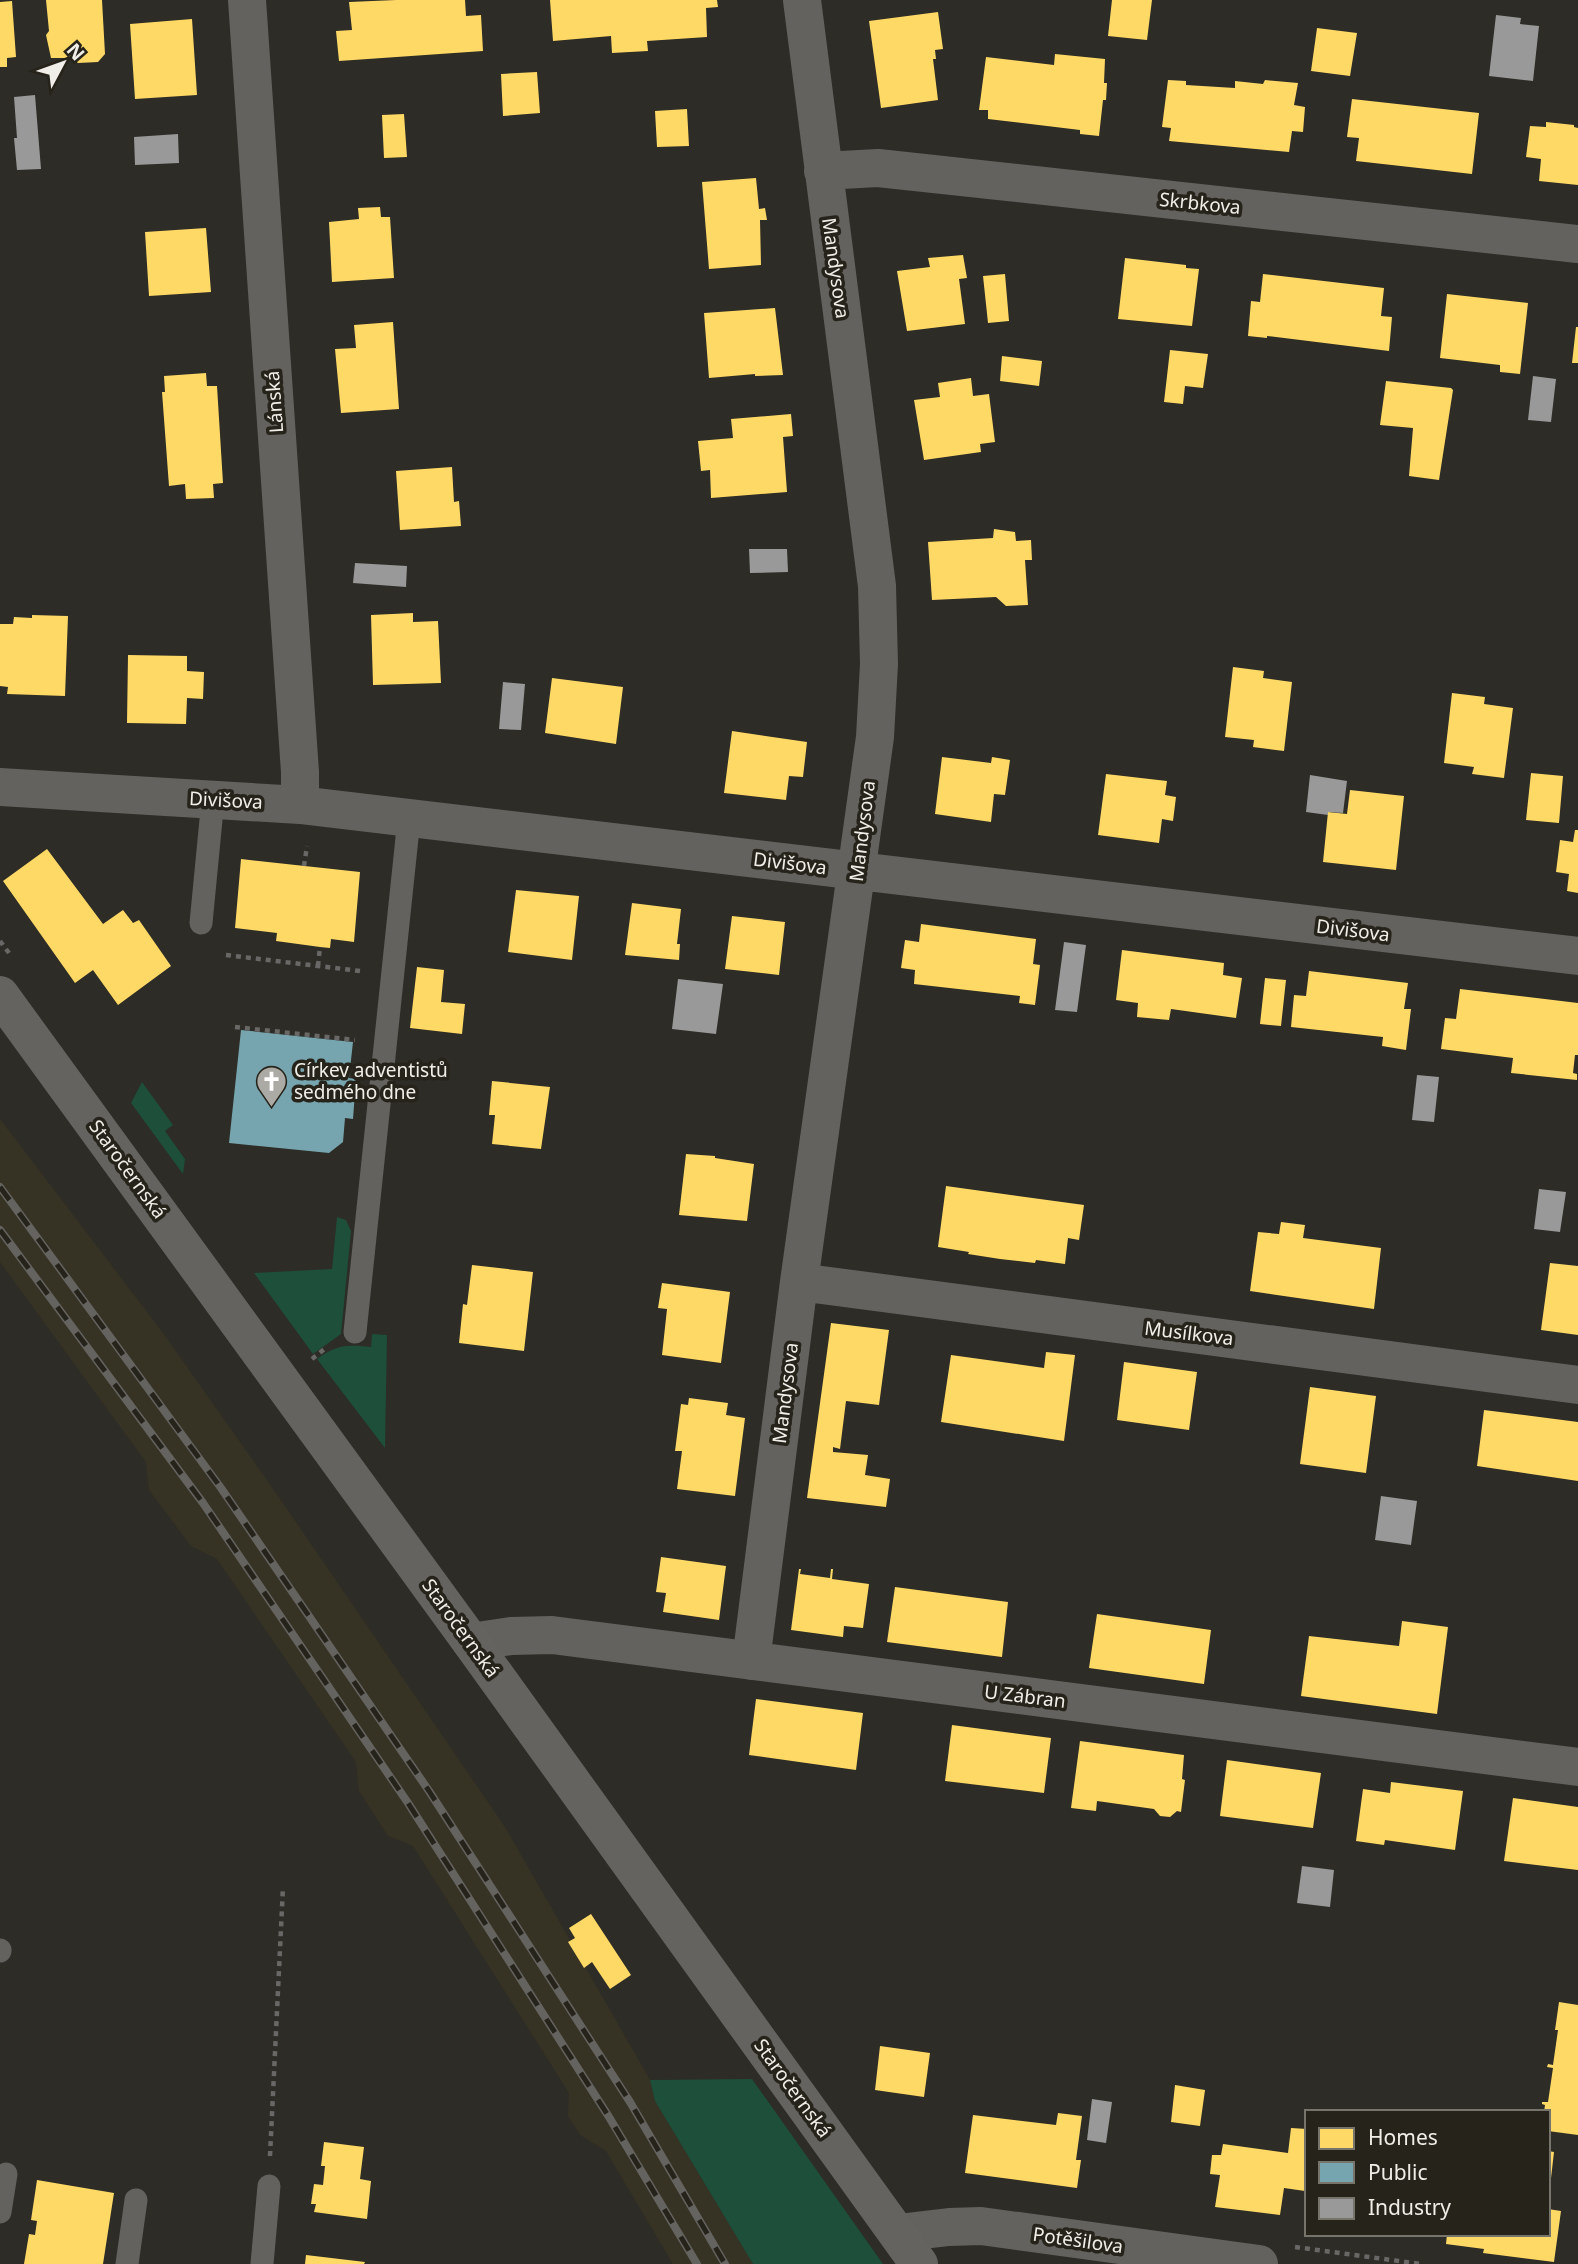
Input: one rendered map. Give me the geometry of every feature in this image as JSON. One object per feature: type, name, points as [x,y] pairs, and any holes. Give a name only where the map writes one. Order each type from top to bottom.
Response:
[{"type":"main road","name":"Staročernská","points":[[0,995],[919,2264]]},
{"type":"street","name":"Lánská","points":[[247,0],[304,819]]},
{"type":"street","name":"Mandysova","points":[[751,1661],[799,1282],[875,737],[879,664],[877,586],[802,0]]},
{"type":"street","name":"Skrbkova","points":[[823,171],[878,168],[1578,244]]},
{"type":"street","name":"Divišova","points":[[0,787],[213,799],[304,819],[409,819],[1578,956]]},
{"type":"street","name":"Musílkova","points":[[799,1282],[1578,1385]]},
{"type":"street","name":"U Zábran","points":[[471,1642],[511,1636],[552,1635],[1578,1767]]},
{"type":"street","name":"Potěšilova","points":[[898,2233],[981,2226],[1259,2264]]},
{"type":"lane","points":[[201,923],[213,799]]},
{"type":"lane","points":[[355,1332],[409,819]]},
{"type":"lane","points":[[0,2212],[6,2174]]},
{"type":"lane","points":[[262,2264],[269,2186]]},
{"type":"lane","points":[[127,2264],[136,2200]]},
{"type":"path","points":[[304,819],[304,866]]},
{"type":"path","points":[[318,966],[320,947]]},
{"type":"path","points":[[226,955],[393,975]]},
{"type":"path","points":[[235,1027],[355,1039],[354,1052]]},
{"type":"path","points":[[269,2186],[283,1887]]},
{"type":"shaded area","points":[[0,1119],[163,1333],[505,1827],[650,2080],[655,2101],[753,2264],[673,2264],[606,2151],[580,2135],[568,2116],[569,2093],[413,1846],[388,1836],[359,1791],[356,1762],[217,1559],[191,1546],[149,1490],[146,1462],[0,1262]]},
{"type":"green space","points":[[142,1082],[173,1125],[165,1131],[185,1159],[183,1174],[131,1103]]},
{"type":"green space","points":[[337,1217],[346,1220],[351,1231],[341,1334],[313,1354],[254,1273],[332,1269]]},
{"type":"green space","points":[[372,1334],[387,1335],[385,1448],[317,1359],[342,1347],[371,1347]]},
{"type":"green space","points":[[752,2079],[883,2264],[753,2264],[655,2101],[650,2080]]},
{"type":"building: Homes","points":[[46,0],[102,0],[105,54],[98,62],[78,63],[72,58],[51,58],[46,35],[49,31]]},
{"type":"building: Homes","points":[[465,0],[466,16],[481,15],[483,51],[339,61],[336,31],[352,30],[349,2]]},
{"type":"building: Homes","points":[[550,0],[717,0],[718,7],[706,8],[707,37],[647,41],[648,51],[612,53],[611,36],[553,41]]},
{"type":"building: Homes","points":[[1112,0],[1152,0],[1147,40],[1108,36]]},
{"type":"building: Homes","points":[[12,1],[16,57],[7,58],[7,67],[0,67],[0,2]]},
{"type":"building: Homes","points":[[938,12],[943,49],[935,50],[936,59],[933,59],[938,100],[881,108],[869,21]]},
{"type":"building: Homes","points":[[192,19],[197,95],[135,99],[130,24]]},
{"type":"building: Homes","points":[[1317,28],[1357,33],[1350,76],[1311,71]]},
{"type":"building: Homes","points":[[1055,54],[1105,59],[1106,100],[1103,100],[1099,136],[1080,134],[1080,130],[988,119],[988,110],[979,110],[986,57],[1054,65]]},
{"type":"building: Homes","points":[[537,72],[540,113],[503,116],[501,74]]},
{"type":"building: Homes","points":[[1168,80],[1186,81],[1186,85],[1235,88],[1235,81],[1263,84],[1265,80],[1298,83],[1294,105],[1305,107],[1303,132],[1292,131],[1289,152],[1169,141],[1171,128],[1162,127]]},
{"type":"building: Homes","points":[[1352,99],[1479,113],[1472,174],[1356,161],[1359,138],[1347,137]]},
{"type":"building: Homes","points":[[687,109],[689,146],[657,147],[655,111]]},
{"type":"building: Homes","points":[[404,114],[407,157],[384,158],[382,115]]},
{"type":"building: Homes","points":[[1546,122],[1574,125],[1578,128],[1578,185],[1539,181],[1541,159],[1526,157],[1530,126],[1546,127]]},
{"type":"building: Homes","points":[[756,178],[759,209],[765,208],[767,220],[760,220],[761,265],[709,269],[702,182]]},
{"type":"building: Homes","points":[[380,207],[381,217],[390,217],[394,278],[332,282],[329,222],[359,219],[358,208]]},
{"type":"building: Homes","points":[[206,228],[211,292],[149,296],[145,232]]},
{"type":"building: Homes","points":[[963,255],[967,278],[959,279],[965,324],[907,331],[897,271],[930,267],[928,258]]},
{"type":"building: Homes","points":[[1125,258],[1199,269],[1192,326],[1118,319]]},
{"type":"building: Homes","points":[[1005,274],[1009,321],[988,323],[983,276]]},
{"type":"building: Homes","points":[[1263,274],[1384,288],[1381,316],[1392,317],[1389,351],[1248,336],[1251,301],[1260,302]]},
{"type":"building: Homes","points":[[1447,294],[1528,303],[1520,374],[1500,372],[1500,365],[1440,358]]},
{"type":"building: Homes","points":[[775,308],[783,375],[755,374],[709,378],[704,313]]},
{"type":"building: Homes","points":[[393,322],[399,409],[341,413],[335,349],[356,348],[354,325]]},
{"type":"building: Homes","points":[[1576,327],[1578,363],[1572,363]]},
{"type":"building: Homes","points":[[1170,350],[1208,354],[1203,388],[1185,386],[1183,404],[1164,402]]},
{"type":"building: Homes","points":[[1002,356],[1042,361],[1039,386],[1000,381]]},
{"type":"building: Homes","points":[[206,373],[207,386],[217,386],[223,483],[213,484],[214,498],[186,499],[185,484],[169,486],[162,392],[165,392],[164,376]]},
{"type":"building: Homes","points":[[971,378],[973,396],[989,394],[995,442],[980,444],[981,452],[924,460],[914,400],[940,397],[938,383]]},
{"type":"building: Homes","points":[[1386,381],[1453,390],[1439,480],[1409,476],[1413,428],[1380,425]]},
{"type":"building: Homes","points":[[791,414],[793,436],[783,437],[787,492],[711,498],[710,470],[701,471],[698,441],[733,438],[731,419]]},
{"type":"building: Homes","points":[[452,467],[454,502],[459,501],[461,526],[400,530],[396,471]]},
{"type":"building: Homes","points":[[994,529],[1015,532],[1016,541],[1031,540],[1032,560],[1025,560],[1028,605],[1006,606],[996,597],[932,600],[928,542],[993,538]]},
{"type":"building: Homes","points":[[413,613],[413,622],[438,621],[441,683],[373,685],[371,615]]},
{"type":"building: Homes","points":[[32,615],[68,616],[65,696],[7,694],[8,687],[0,686],[0,624],[13,624],[14,617],[32,618]]},
{"type":"building: Homes","points":[[128,655],[187,656],[187,671],[204,672],[203,699],[187,698],[186,724],[127,723]]},
{"type":"building: Homes","points":[[1233,667],[1264,671],[1263,678],[1292,682],[1284,751],[1253,747],[1254,740],[1225,737]]},
{"type":"building: Homes","points":[[552,678],[623,687],[616,744],[545,733]]},
{"type":"building: Homes","points":[[1452,693],[1485,697],[1484,704],[1513,708],[1504,778],[1472,774],[1474,767],[1444,763]]},
{"type":"building: Homes","points":[[732,731],[807,742],[803,777],[789,776],[786,800],[724,793]]},
{"type":"building: Homes","points":[[942,757],[991,763],[992,757],[1010,760],[1005,795],[994,794],[991,822],[935,814]]},
{"type":"building: Homes","points":[[1531,773],[1563,776],[1559,823],[1526,820]]},
{"type":"building: Homes","points":[[1106,774],[1167,781],[1165,795],[1176,797],[1173,821],[1162,819],[1159,843],[1098,835]]},
{"type":"building: Homes","points":[[1350,790],[1404,796],[1396,870],[1323,862],[1328,812],[1347,814]]},
{"type":"building: Homes","points":[[1575,830],[1578,830],[1578,893],[1567,891],[1569,874],[1556,872],[1560,840],[1573,842]]},
{"type":"building: Homes","points":[[47,849],[103,924],[123,910],[133,923],[139,920],[171,966],[118,1005],[93,970],[75,983],[3,881]]},
{"type":"building: Homes","points":[[241,859],[360,872],[354,942],[331,939],[330,948],[320,947],[276,941],[277,933],[235,928]]},
{"type":"building: Homes","points":[[516,890],[579,896],[572,960],[508,952]]},
{"type":"building: Homes","points":[[632,903],[681,909],[677,944],[680,944],[679,960],[625,955]]},
{"type":"building: Homes","points":[[732,916],[785,922],[779,975],[725,969]]},
{"type":"building: Homes","points":[[921,924],[1036,939],[1033,964],[1040,965],[1035,1005],[1019,1003],[1020,996],[914,984],[915,970],[901,968],[905,940],[919,942]]},
{"type":"building: Homes","points":[[1122,950],[1224,963],[1223,975],[1242,978],[1236,1018],[1171,1009],[1169,1020],[1137,1017],[1138,1003],[1116,1000]]},
{"type":"building: Homes","points":[[417,967],[444,970],[441,1002],[465,1004],[462,1034],[410,1028]]},
{"type":"building: Homes","points":[[1309,971],[1408,983],[1404,1009],[1411,1009],[1406,1050],[1382,1046],[1383,1037],[1291,1027],[1294,995],[1306,996]]},
{"type":"building: Homes","points":[[1265,978],[1286,980],[1281,1026],[1260,1024]]},
{"type":"building: Homes","points":[[1460,989],[1578,1003],[1578,1055],[1575,1055],[1573,1073],[1577,1074],[1577,1080],[1511,1073],[1513,1058],[1441,1049],[1445,1018],[1456,1019]]},
{"type":"building: Homes","points":[[492,1081],[550,1087],[541,1149],[492,1144],[495,1115],[489,1115]]},
{"type":"building: Homes","points":[[686,1154],[715,1156],[754,1164],[747,1221],[679,1215]]},
{"type":"building: Homes","points":[[946,1186],[1084,1205],[1079,1240],[1068,1238],[1065,1264],[1000,1259],[938,1247]]},
{"type":"building: Homes","points":[[1281,1222],[1305,1225],[1303,1238],[1381,1248],[1374,1309],[1250,1291],[1258,1232],[1279,1234]]},
{"type":"building: Homes","points":[[1550,1263],[1578,1266],[1578,1335],[1541,1330]]},
{"type":"building: Homes","points":[[472,1265],[533,1272],[524,1351],[459,1343],[463,1304],[467,1305]]},
{"type":"building: Homes","points":[[662,1283],[730,1292],[721,1363],[662,1355],[667,1309],[658,1308]]},
{"type":"building: Homes","points":[[831,1323],[889,1330],[879,1405],[846,1401],[840,1449],[833,1447],[833,1452],[868,1455],[865,1475],[890,1479],[886,1507],[807,1498]]},
{"type":"building: Homes","points":[[1046,1352],[1075,1355],[1064,1441],[941,1422],[951,1355],[1044,1368]]},
{"type":"building: Homes","points":[[1124,1362],[1197,1372],[1189,1430],[1117,1420]]},
{"type":"building: Homes","points":[[1310,1387],[1376,1396],[1366,1473],[1300,1464]]},
{"type":"building: Homes","points":[[689,1398],[728,1403],[726,1415],[745,1418],[735,1496],[677,1489],[682,1451],[675,1451],[681,1404],[688,1405]]},
{"type":"building: Homes","points":[[1484,1410],[1578,1422],[1578,1481],[1477,1466]]},
{"type":"building: Homes","points":[[661,1557],[726,1566],[719,1620],[663,1612],[666,1593],[656,1592]]},
{"type":"building: Homes","points":[[799,1569],[800,1574],[830,1578],[833,1569],[832,1579],[869,1584],[863,1628],[844,1626],[843,1637],[791,1630]]},
{"type":"building: Homes","points":[[895,1587],[1008,1602],[1002,1657],[887,1642]]},
{"type":"building: Homes","points":[[1097,1614],[1211,1630],[1204,1684],[1089,1668]]},
{"type":"building: Homes","points":[[1402,1621],[1448,1627],[1437,1714],[1301,1696],[1309,1636],[1399,1646]]},
{"type":"building: Homes","points":[[756,1699],[863,1713],[856,1770],[749,1755]]},
{"type":"building: Homes","points":[[952,1725],[1051,1738],[1044,1793],[945,1781]]},
{"type":"building: Homes","points":[[1080,1741],[1184,1755],[1182,1779],[1185,1780],[1181,1812],[1177,1811],[1170,1817],[1160,1816],[1154,1809],[1097,1801],[1096,1811],[1071,1808]]},
{"type":"building: Homes","points":[[1227,1760],[1321,1773],[1313,1828],[1220,1816]]},
{"type":"building: Homes","points":[[1391,1782],[1463,1791],[1455,1850],[1385,1840],[1384,1845],[1356,1841],[1363,1789],[1390,1793]]},
{"type":"building: Homes","points":[[1513,1798],[1578,1807],[1578,1870],[1504,1861]]},
{"type":"building: Homes","points":[[591,1914],[631,1975],[610,1989],[592,1962],[584,1968],[568,1942],[575,1938],[569,1928]]},
{"type":"building: Homes","points":[[1559,2002],[1578,2005],[1578,2135],[1550,2131],[1550,2110],[1544,2110],[1545,2105],[1542,2104],[1548,2102],[1553,2068],[1547,2067],[1548,2064],[1553,2065],[1558,2030],[1555,2030]]},
{"type":"building: Homes","points":[[880,2046],[930,2053],[924,2097],[875,2090]]},
{"type":"building: Homes","points":[[1175,2085],[1205,2090],[1200,2126],[1171,2122]]},
{"type":"building: Homes","points":[[1058,2113],[1082,2116],[1076,2160],[1081,2160],[1077,2188],[965,2173],[973,2115],[1056,2125]]},
{"type":"building: Homes","points":[[1291,2128],[1305,2129],[1305,2191],[1284,2188],[1280,2215],[1215,2207],[1220,2175],[1210,2174],[1212,2155],[1221,2155],[1223,2144],[1288,2153]]},
{"type":"building: Homes","points":[[324,2142],[364,2147],[360,2179],[371,2181],[367,2219],[314,2212],[316,2204],[311,2204],[314,2184],[323,2185],[325,2166],[321,2166]]},
{"type":"building: Homes","points":[[1550,2151],[1554,2152],[1550,2187]]},
{"type":"building: Homes","points":[[37,2180],[114,2193],[103,2264],[24,2264],[29,2234],[35,2235],[37,2221],[31,2220]]},
{"type":"building: Homes","points":[[1550,2209],[1561,2211],[1554,2262],[1483,2253],[1484,2249],[1446,2244],[1447,2236],[1550,2236]]},
{"type":"building: Homes","points":[[306,2255],[365,2262],[305,2264]]},
{"type":"building: Public","points":[[241,1030],[353,1042],[349,1078],[356,1079],[353,1119],[345,1118],[343,1142],[329,1153],[229,1143]]},
{"type":"building: Industry","points":[[1496,15],[1521,18],[1520,24],[1539,26],[1533,81],[1489,76]]},
{"type":"building: Industry","points":[[35,95],[41,169],[17,170],[14,97]]},
{"type":"building: Industry","points":[[178,134],[179,163],[135,165],[134,137]]},
{"type":"building: Industry","points":[[1533,376],[1556,379],[1551,422],[1528,420]]},
{"type":"building: Industry","points":[[749,549],[787,549],[788,572],[750,573]]},
{"type":"building: Industry","points":[[355,563],[407,566],[406,587],[353,583]]},
{"type":"building: Industry","points":[[503,682],[525,684],[521,730],[499,729]]},
{"type":"building: Industry","points":[[1310,775],[1347,781],[1343,813],[1328,812],[1328,815],[1306,812]]},
{"type":"building: Industry","points":[[1064,942],[1086,945],[1077,1012],[1055,1010]]},
{"type":"building: Industry","points":[[678,979],[723,984],[716,1034],[672,1029]]},
{"type":"building: Industry","points":[[1417,1075],[1439,1077],[1434,1122],[1412,1120]]},
{"type":"building: Industry","points":[[1539,1189],[1566,1192],[1560,1232],[1534,1229]]},
{"type":"building: Industry","points":[[1381,1496],[1417,1501],[1411,1545],[1375,1540]]},
{"type":"building: Industry","points":[[1302,1866],[1334,1870],[1330,1907],[1297,1903]]},
{"type":"building: Industry","points":[[1092,2099],[1112,2102],[1106,2143],[1087,2140]]},
{"type":"railway","points":[[0,1187],[221,1488],[429,1791],[630,2102],[725,2264]]},
{"type":"railway","points":[[0,1230],[203,1503],[408,1803],[609,2117],[697,2264]]},
{"type":"place","name":"Církev adventistů sedmého dne","points":[[271,1108]]}]
